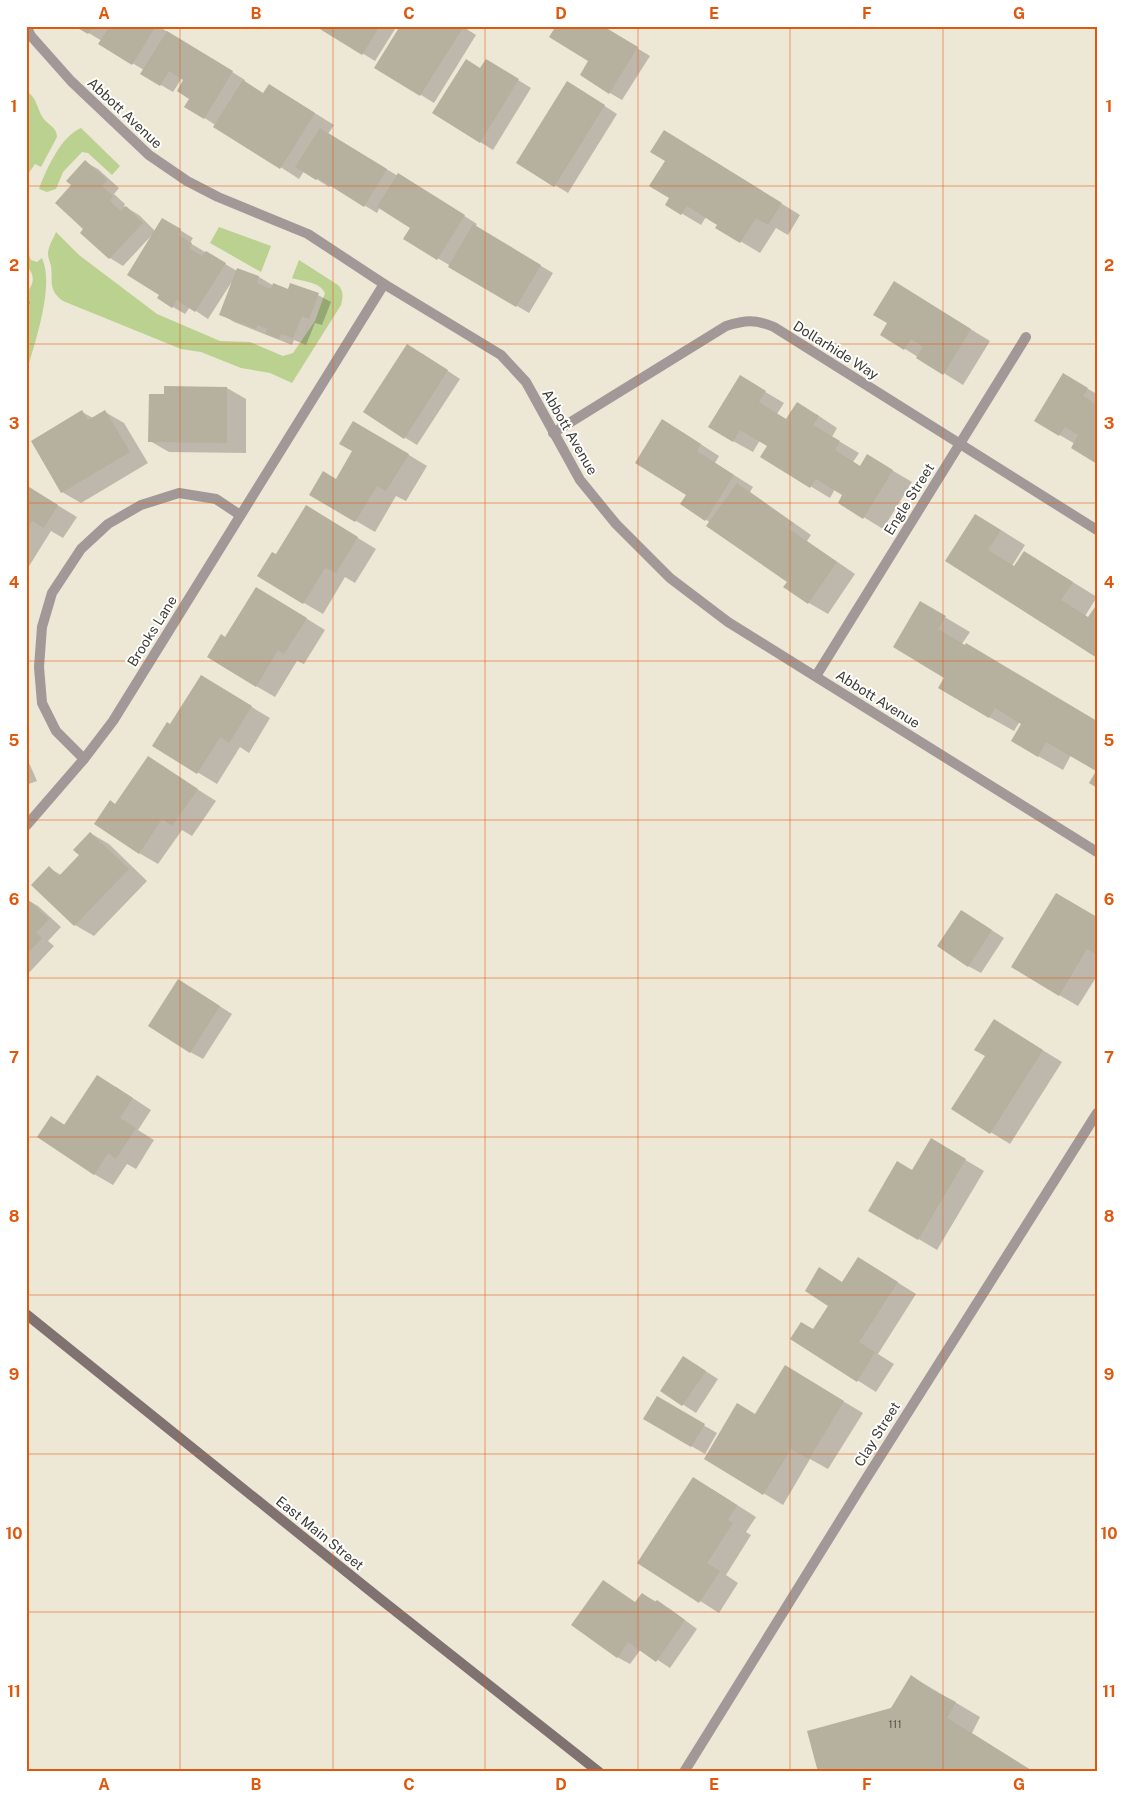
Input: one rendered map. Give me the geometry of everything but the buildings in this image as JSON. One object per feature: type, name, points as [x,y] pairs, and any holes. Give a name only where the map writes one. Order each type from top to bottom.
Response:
[{"type":"street","name":"Abbott Avenue","points":[[26,26],[29,38],[71,81],[149,155],[186,181],[218,197],[308,234],[384,284],[501,355],[526,382],[580,480],[616,524],[670,578],[728,622],[1097,852]]},
{"type":"street","name":"Brooks Lane","points":[[26,826],[84,759],[113,721],[384,284]]},
{"type":"street","name":"Dollarhide Way","points":[[554,433],[726,326],[742,321],[760,321],[774,327],[1097,530]]},
{"type":"street","name":"Engle Street","points":[[816,676],[1026,337]]},
{"type":"street","points":[[84,759],[56,731],[42,703],[39,667],[42,627],[52,593],[82,549],[108,524],[141,505],[179,493],[216,499],[240,515]]},
{"type":"street","name":"Clay Street","points":[[684,1772],[1097,1113]]},
{"type":"street","name":"East Main Street","points":[[26,1314],[599,1772]]},
{"type":"green space","points":[[26,91],[35,100],[43,118],[54,128],[57,137],[41,167],[35,164],[26,177]]},
{"type":"green space","points":[[81,128],[120,166],[112,175],[88,153],[82,152],[63,172],[56,189],[47,192],[39,189],[55,154],[67,138]]},
{"type":"green space","points":[[219,227],[271,246],[261,272],[210,243]]},
{"type":"green space","points":[[56,232],[79,255],[157,314],[220,341],[250,342],[283,356],[293,353],[315,321],[325,293],[315,284],[292,278],[299,260],[338,285],[342,294],[341,305],[292,383],[270,373],[241,368],[201,352],[181,349],[63,301],[53,289],[48,255]]},
{"type":"green space","points":[[26,247],[31,260],[37,262],[42,258],[46,284],[42,316],[26,374],[26,292],[31,286],[33,279],[31,272],[26,266]]}]
